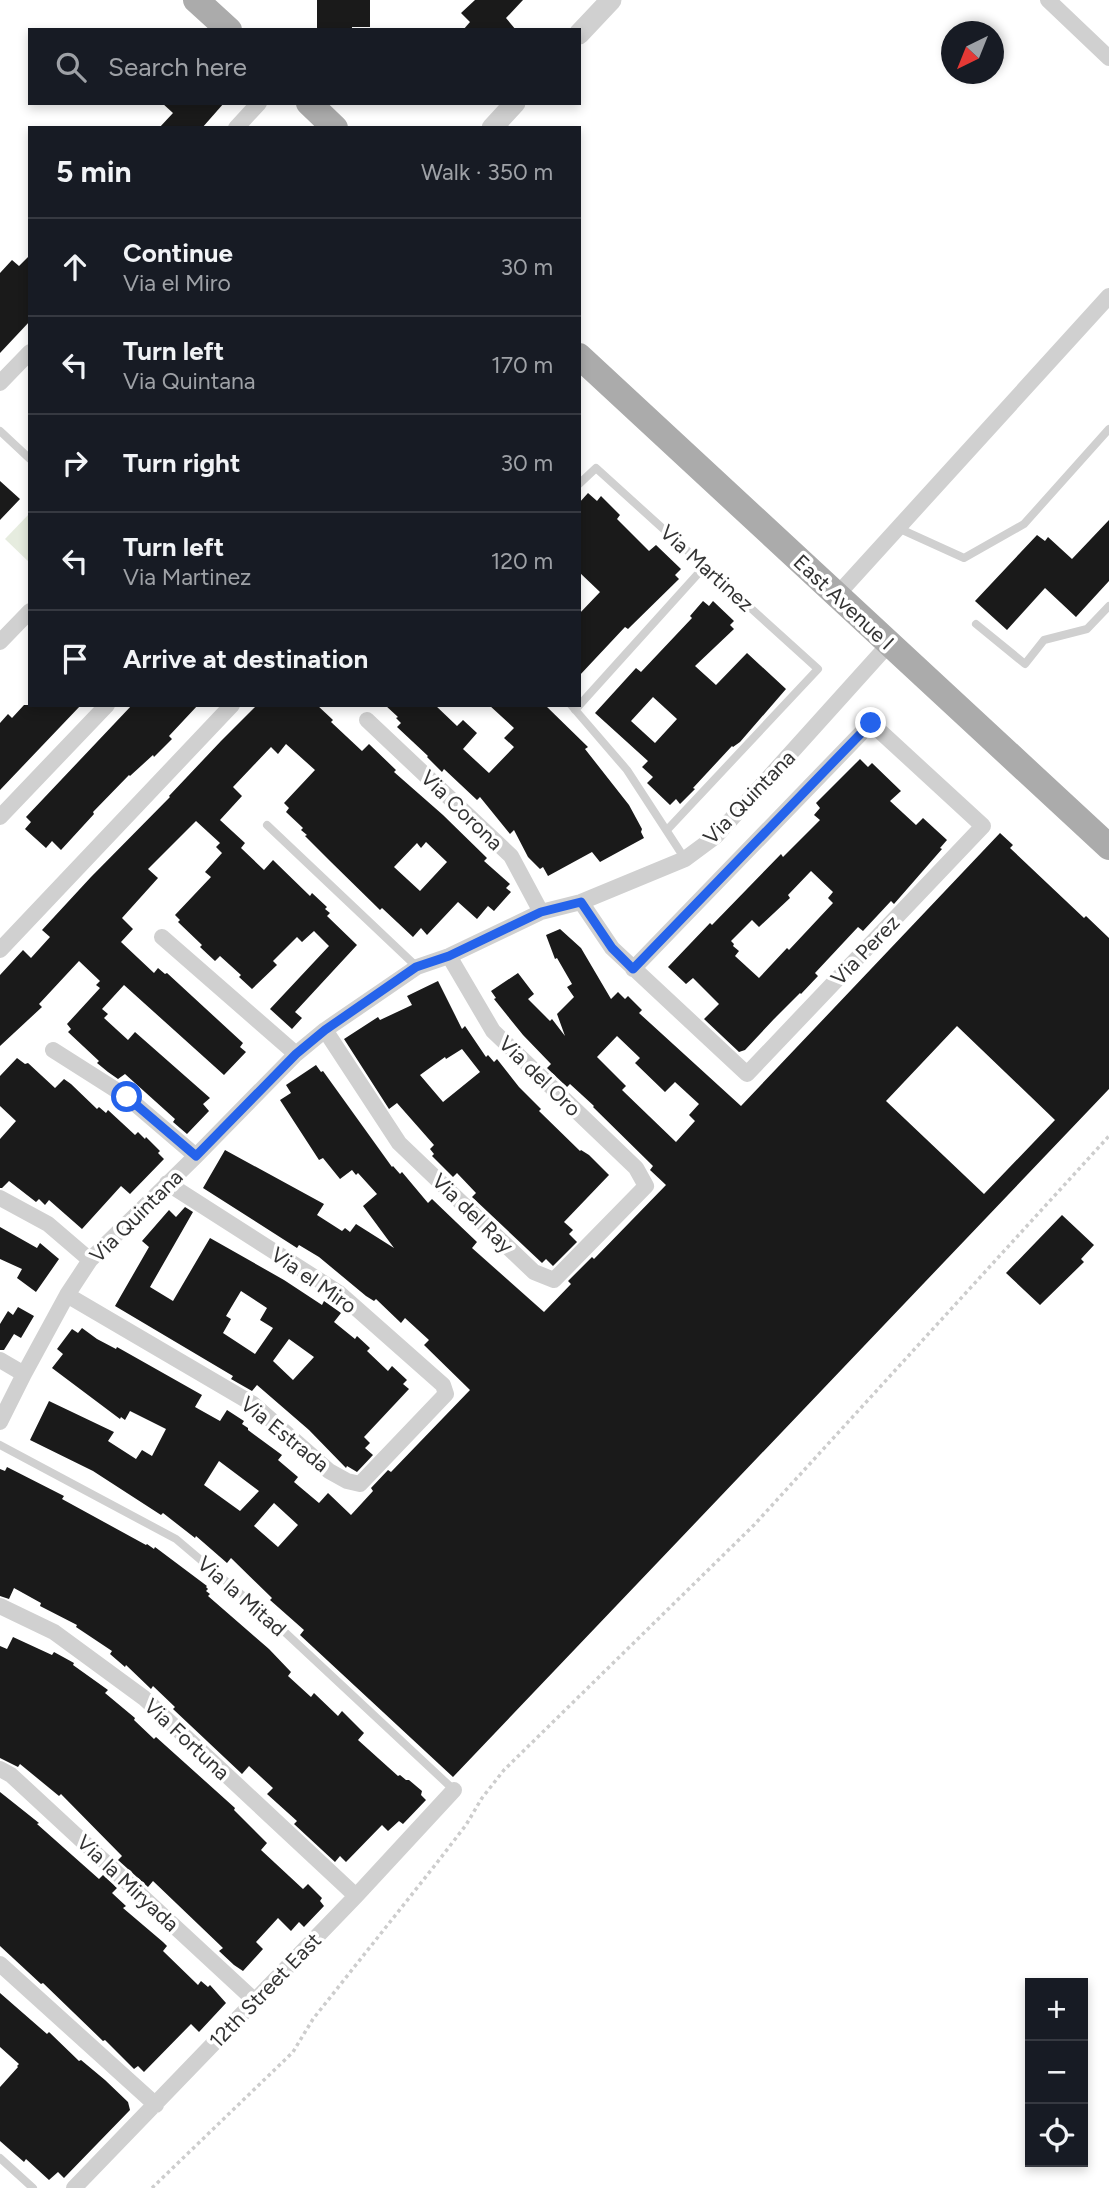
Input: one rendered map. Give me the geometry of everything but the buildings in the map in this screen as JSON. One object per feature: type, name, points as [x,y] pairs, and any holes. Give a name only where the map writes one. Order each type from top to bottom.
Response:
[{"type":"main road","points":[[197,0],[227,28]]},
{"type":"main road","points":[[311,105],[333,126]]},
{"type":"main road","name":"East Avenue I","points":[[581,358],[1109,847]]},
{"type":"street","points":[[581,32],[611,0]]},
{"type":"street","points":[[1048,0],[1109,58]]},
{"type":"street","points":[[238,126],[257,105]]},
{"type":"street","points":[[494,126],[512,105]]},
{"type":"street","points":[[837,595],[1107,301]]},
{"type":"street","points":[[0,383],[28,354]]},
{"type":"street","points":[[0,642],[28,613]]},
{"type":"street","name":"Via Quintana","points":[[0,1422],[24,1374],[90,1259],[296,1054],[325,1030],[416,967],[449,956],[541,912],[581,902],[685,859],[716,836],[889,644]]},
{"type":"street","points":[[0,817],[105,707]]},
{"type":"street","points":[[0,950],[230,707]]},
{"type":"street","name":"Via Corona","points":[[367,720],[511,856],[541,912]]},
{"type":"street","name":"Via Perez","points":[[871,723],[984,826],[747,1074],[633,969],[871,723]]},
{"type":"street","points":[[581,902],[612,948],[633,969]]},
{"type":"street","points":[[162,937],[296,1054]]},
{"type":"street","name":"Via del Oro","points":[[449,956],[493,1031],[636,1168],[646,1186]]},
{"type":"street","name":"Via del Ray","points":[[325,1030],[400,1143],[534,1272],[554,1280],[646,1186]]},
{"type":"street","points":[[53,1050],[127,1097],[196,1156]]},
{"type":"street","name":"Via el Miro","points":[[167,1183],[339,1293],[443,1385],[446,1394]]},
{"type":"street","points":[[0,1198],[48,1224],[90,1259]]},
{"type":"street","name":"Via Estrada","points":[[68,1295],[253,1404],[330,1471],[347,1481],[360,1484],[446,1394]]},
{"type":"street","points":[[0,1360],[24,1374]]},
{"type":"street","name":"Via Fortuna","points":[[0,1606],[54,1632],[144,1698],[356,1896]]},
{"type":"street","name":"Via la Miryada","points":[[0,1769],[11,1775],[254,2000]]},
{"type":"street","name":"12th Street East","points":[[74,2188],[356,1896],[454,1790]]},
{"type":"street","points":[[0,1964],[156,2105]]},
{"type":"lane","points":[[898,528],[964,558],[1024,524],[1109,429]]},
{"type":"lane","points":[[0,431],[28,457]]},
{"type":"lane","name":"Via Martinez","points":[[581,482],[596,468],[818,669]]},
{"type":"lane","points":[[581,698],[705,566]]},
{"type":"lane","points":[[976,624],[1025,664],[1044,640],[1087,629],[1109,606]]},
{"type":"lane","name":"Via Quintana","points":[[667,830],[818,669]]},
{"type":"lane","points":[[573,707],[627,770],[685,859]]},
{"type":"lane","points":[[267,825],[416,967]]},
{"type":"lane","name":"Via la Mitad","points":[[0,1445],[176,1539],[274,1622],[454,1790]]},
{"type":"lane","points":[[0,2158],[33,2188]]},
{"type":"path","points":[[152,2188],[293,2052],[313,2019],[466,1825],[482,1798],[504,1770],[754,1525],[1109,1136]]},
{"type":"shaded area","points":[[28,515],[28,561],[5,539]]},
{"type":"route","points":[[127,1097],[196,1156],[296,1054],[325,1030],[416,967],[449,956],[541,912],[581,902],[612,948],[633,969],[871,723]]}]
